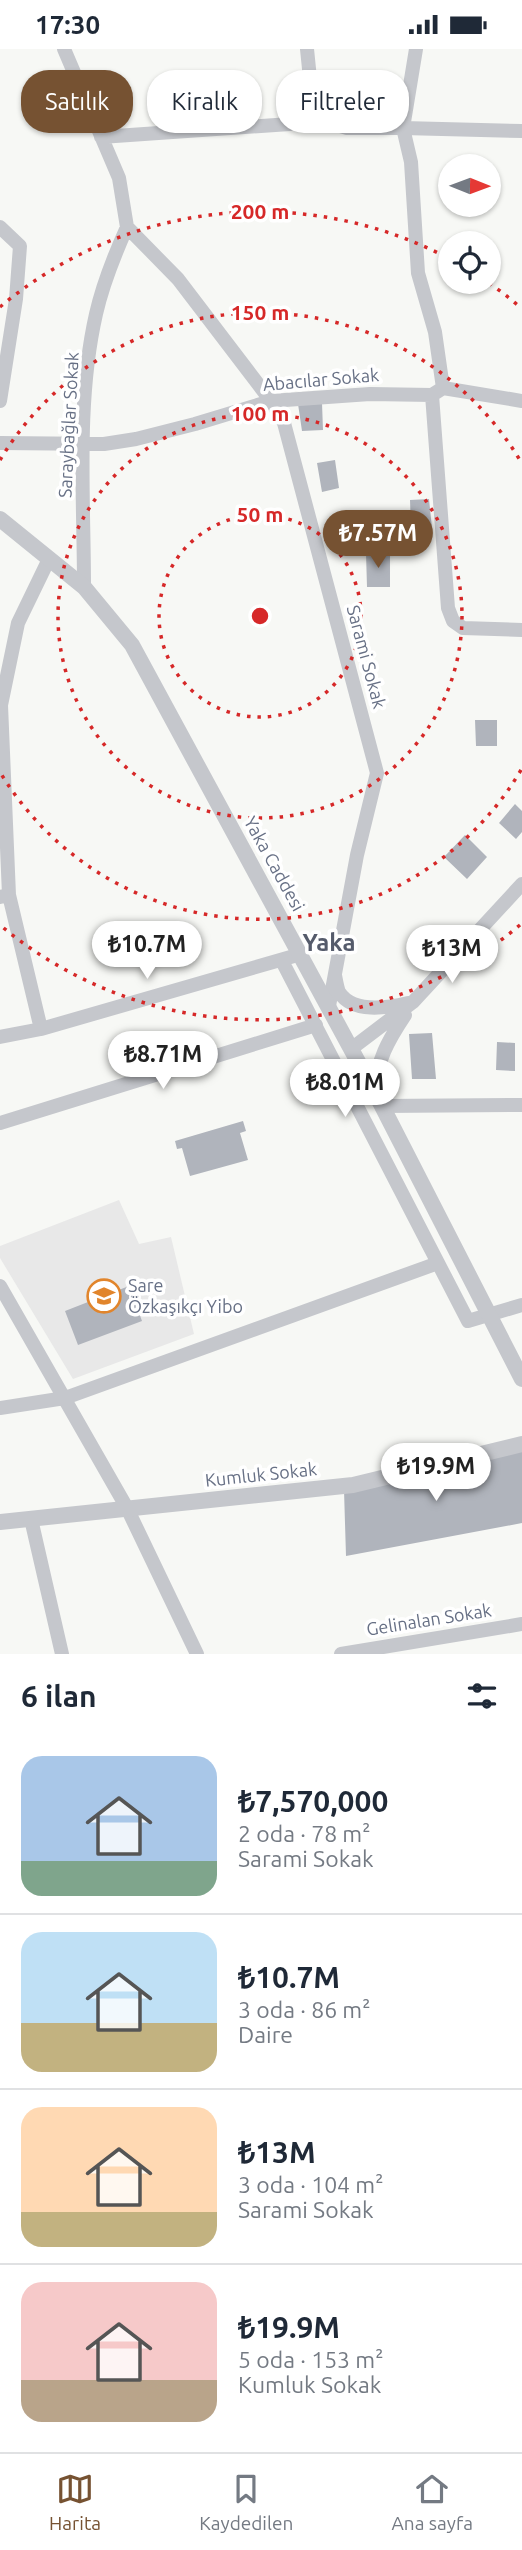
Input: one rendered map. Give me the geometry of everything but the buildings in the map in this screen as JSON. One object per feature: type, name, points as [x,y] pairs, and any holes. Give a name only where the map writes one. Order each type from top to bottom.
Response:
[{"type":"street","points":[[64,49],[119,178],[127,227]]},
{"type":"street","points":[[307,49],[309,70]]},
{"type":"street","points":[[409,92],[416,49]]},
{"type":"street","points":[[101,137],[276,125]]},
{"type":"street","points":[[409,128],[522,131]]},
{"type":"street","points":[[404,133],[411,162],[418,273],[435,332],[448,608],[453,621],[463,628],[522,630]]},
{"type":"street","points":[[0,227],[20,246],[16,299],[0,401]]},
{"type":"street","name":"Sarami Sokak","points":[[127,227],[178,279],[271,401],[284,423],[377,773],[334,971],[329,1006]]},
{"type":"street","name":"Saraybağlar Sokak","points":[[84,587],[87,378],[96,314],[108,270],[127,227]]},
{"type":"street","name":"Abacılar Sokak","points":[[0,443],[104,444],[136,439],[271,401],[438,391],[522,401]]},
{"type":"street","name":"Yaka Caddesi","points":[[0,519],[84,587],[132,645],[302,954],[522,1379]]},
{"type":"street","points":[[41,1029],[4,896],[1,705],[18,623],[49,559]]},
{"type":"street","points":[[351,1049],[413,1002],[522,884]]},
{"type":"street","points":[[0,1037],[41,1029],[302,954]]},
{"type":"street","points":[[282,961],[468,1321],[522,1305]]},
{"type":"street","points":[[334,971],[339,992],[353,1004],[371,1008],[413,1002]]},
{"type":"street","points":[[413,1002],[383,1051],[377,1068],[378,1099],[522,1105]]},
{"type":"street","points":[[0,1123],[316,1025]]},
{"type":"street","points":[[0,1408],[65,1398],[438,1263]]},
{"type":"street","points":[[0,1286],[127,1508],[197,1654]]},
{"type":"street","name":"Kumluk Sokak","points":[[0,1522],[353,1485],[522,1444]]},
{"type":"street","points":[[31,1519],[62,1654]]},
{"type":"street","name":"Gelinalan Sokak","points":[[341,1654],[522,1624]]},
{"type":"shaded area","name":"Sare Özkaşıkçı Yibo","points":[[119,1200],[139,1244],[171,1237],[194,1334],[73,1379],[0,1258],[0,1246]]},
{"type":"place","name":"Sare Özkaşıkçı Yibo","points":[[104,1296]]},
{"type":"district","name":"Yaka","points":[[329,943]]}]
